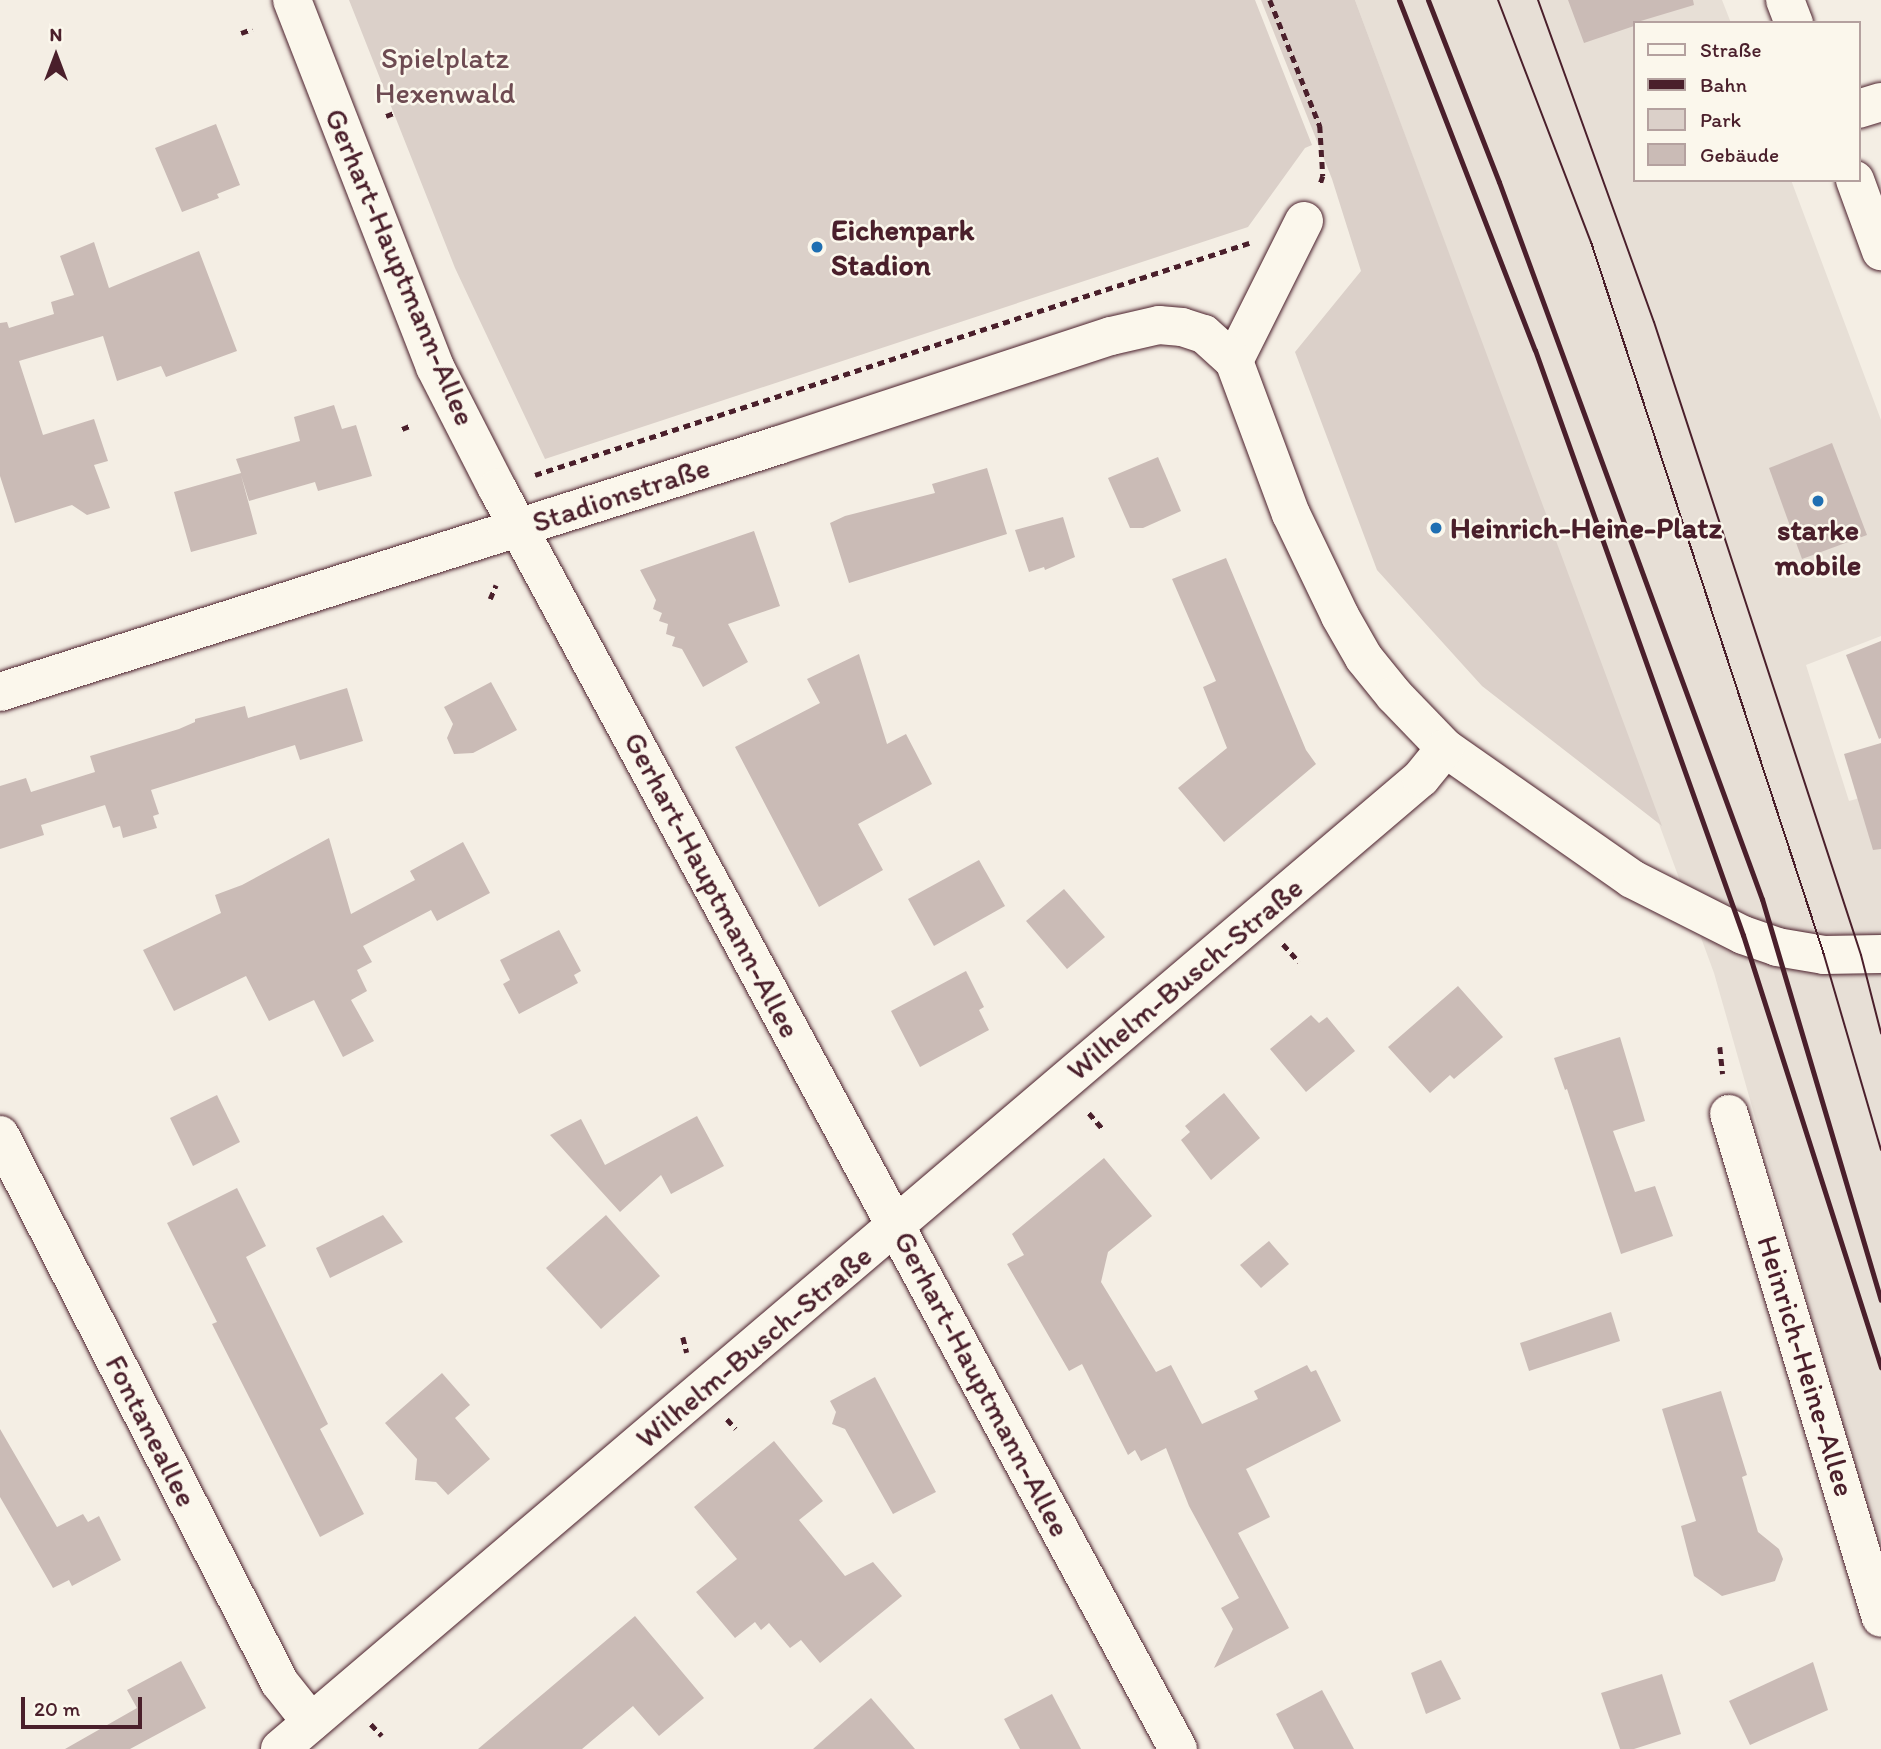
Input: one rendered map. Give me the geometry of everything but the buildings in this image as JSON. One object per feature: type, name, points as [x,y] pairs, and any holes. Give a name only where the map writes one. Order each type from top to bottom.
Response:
[{"type":"street","name":"Gerhart-Hauptmann-Allee","points":[[292,0],[435,367],[497,488],[1178,1749]]},
{"type":"street","points":[[1785,0],[1793,21]]},
{"type":"street","points":[[1860,108],[1881,102]]},
{"type":"street","points":[[1856,182],[1881,251]]},
{"type":"street","points":[[1297,235],[1234,361],[1291,514],[1340,616],[1371,667],[1445,748],[1632,878],[1742,935],[1777,947],[1824,955],[1881,954]]},
{"type":"street","name":"Stadionstraße","points":[[0,692],[1111,336],[1159,325],[1182,327],[1203,334],[1234,361]]},
{"type":"street","name":"Wilhelm-Busch-Straße","points":[[280,1749],[1421,778],[1445,748]]},
{"type":"street","name":"Heinrich-Heine-Allee","points":[[1729,1114],[1881,1618]]},
{"type":"street","name":"Fontaneallee","points":[[0,1135],[280,1683],[311,1722]]},
{"type":"path","points":[[497,488],[1259,240],[1297,235],[1323,176],[1320,126],[1270,0]]},
{"type":"path","points":[[241,33],[252,29]]},
{"type":"path","points":[[386,116],[394,113]]},
{"type":"path","points":[[402,429],[412,425]]},
{"type":"path","points":[[490,599],[496,585]]},
{"type":"shaded area","points":[[1355,0],[1722,0],[1730,21],[1632,21],[1632,182],[1792,182],[1881,420],[1881,636],[1806,665],[1849,801],[1881,792],[1881,1560],[1714,973]]},
{"type":"green space","name":"Eichenpark Stadion","points":[[349,0],[1255,0],[1312,145],[1305,148],[1248,227],[545,459],[455,268]]},
{"type":"green space","name":"Heinrich-Heine-Platz","points":[[1261,0],[1355,0],[1662,826],[1482,686],[1377,570],[1295,352],[1361,271],[1332,179]]},
{"type":"tram line","points":[[1498,0],[1591,242],[1824,955],[1881,1150]]},
{"type":"tram line","points":[[1538,0],[1654,322],[1861,955],[1881,1033]]},
{"type":"railway","points":[[1399,0],[1535,350],[1743,935],[1881,1367]]},
{"type":"railway","points":[[1428,0],[1499,182],[1762,899],[1881,1300]]},
{"type":"place","name":"Eichenpark Stadion","points":[[817,247]]},
{"type":"place","name":"starke mobile","points":[[1818,501]]},
{"type":"place","name":"Heinrich-Heine-Platz","points":[[1436,528]]},
{"type":"park label","name":"Spielplatz Hexenwald","points":[[445,75]]}]
